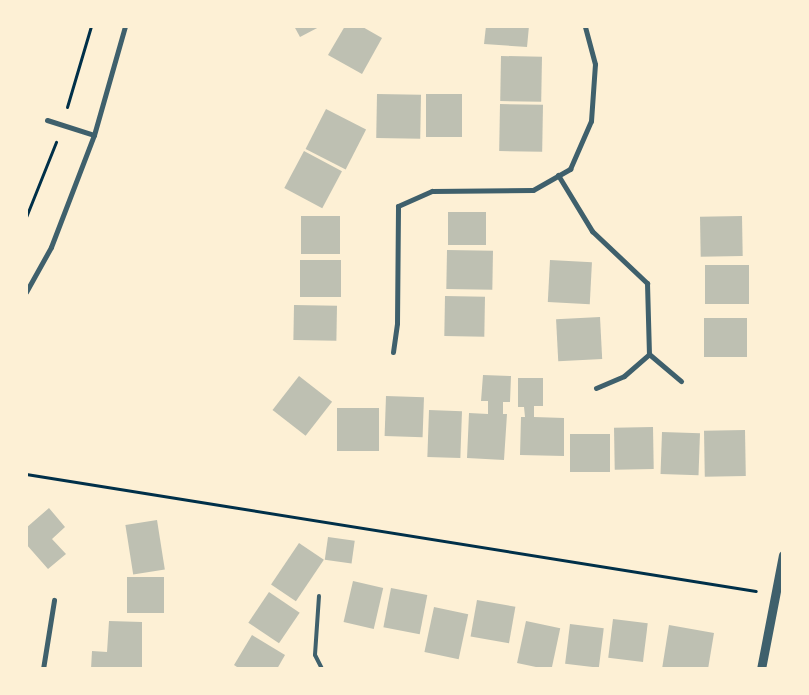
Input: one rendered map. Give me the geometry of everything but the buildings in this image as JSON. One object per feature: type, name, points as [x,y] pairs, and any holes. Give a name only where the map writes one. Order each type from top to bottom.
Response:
[{"type":"street","points":[[26,292],[51,247],[94,136],[125,26]]},
{"type":"street","points":[[392,352],[397,323],[398,206],[432,191],[533,190],[570,169],[590,122],[595,64],[585,26]]},
{"type":"street","points":[[47,120],[94,136]]},
{"type":"street","points":[[558,175],[592,231],[647,283],[649,354],[681,381]]},
{"type":"street","points":[[596,388],[624,376],[649,354]]},
{"type":"street","points":[[761,669],[783,555]]},
{"type":"street","points":[[43,669],[54,600]]},
{"type":"lane","points":[[319,596],[315,655],[322,669]]},
{"type":"path","points":[[26,474],[775,594]]}]
